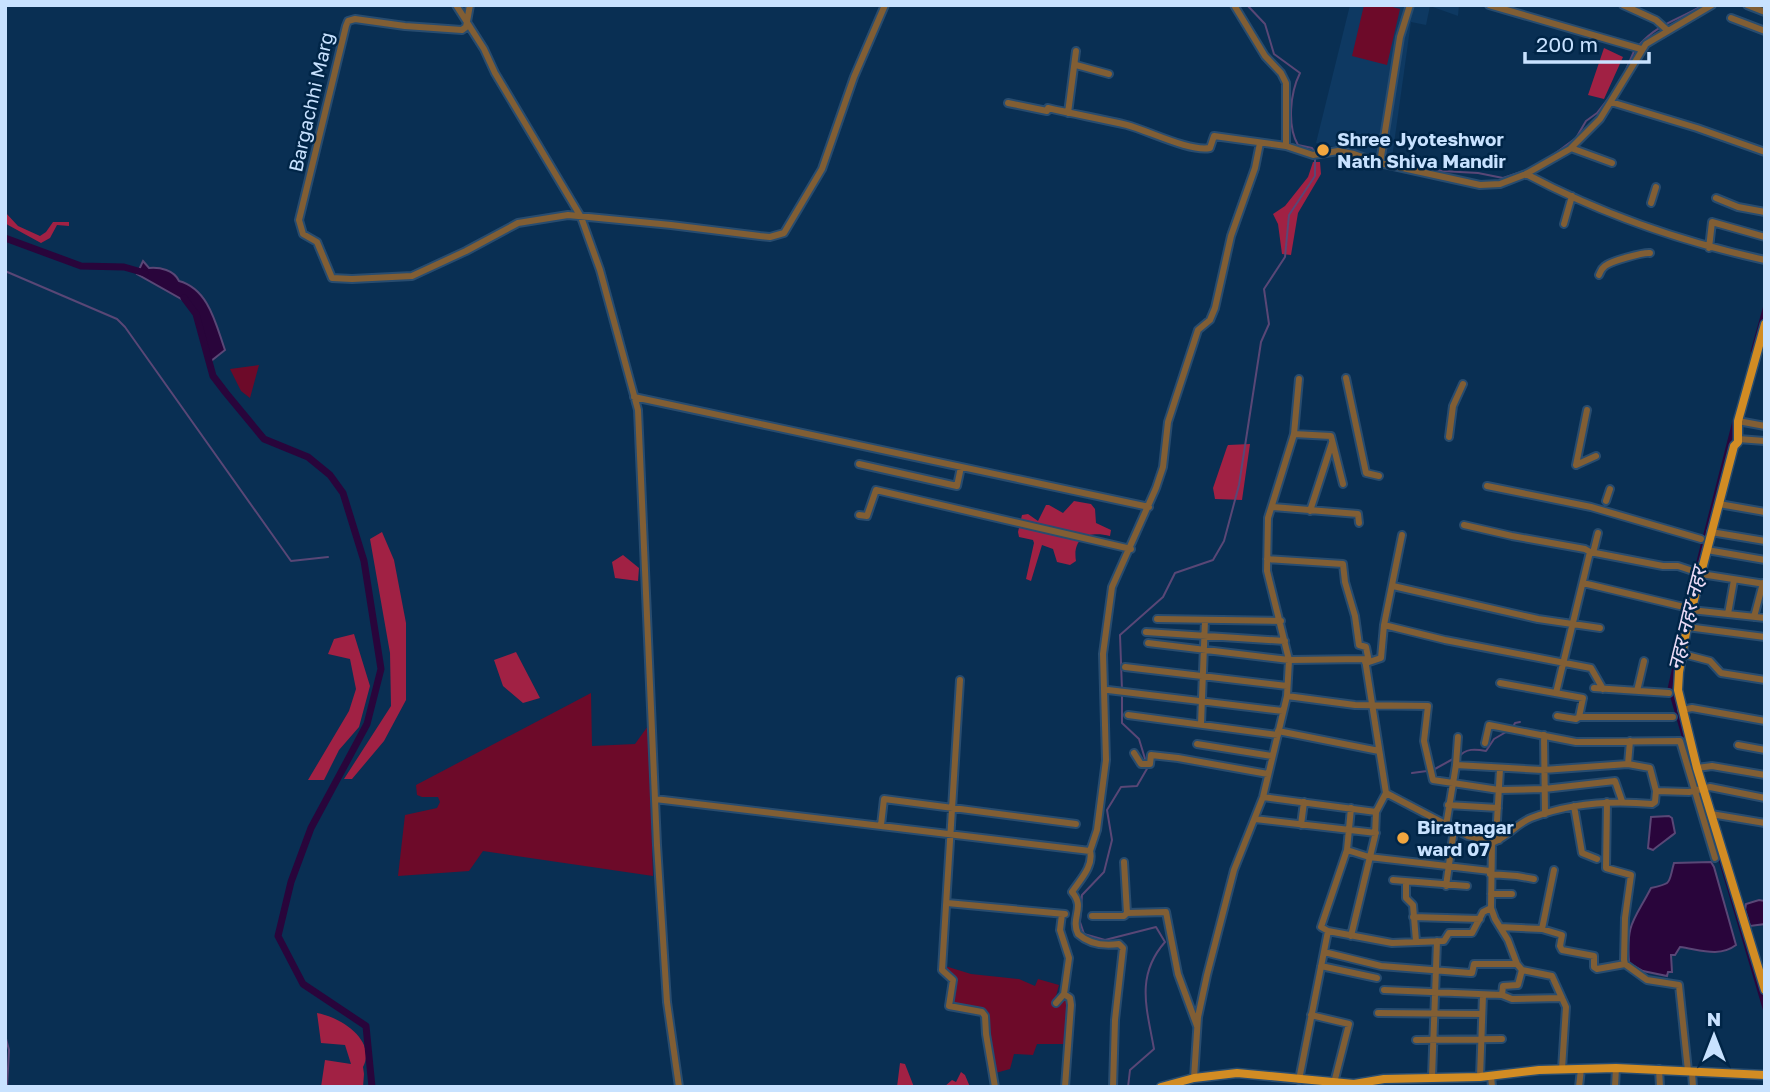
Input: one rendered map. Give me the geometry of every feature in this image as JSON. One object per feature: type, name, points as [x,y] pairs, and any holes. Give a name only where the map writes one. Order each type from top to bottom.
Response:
[{"type":"main road","points":[[1765,324],[1738,421],[1738,439],[1688,608],[1678,680],[1699,789],[1711,814],[1765,990]]},
{"type":"main road","points":[[1161,1087],[1194,1078],[1237,1073],[1269,1081],[1299,1080],[1323,1084],[1375,1084],[1432,1077],[1480,1077],[1562,1069],[1658,1069],[1765,1075]]},
{"type":"street","points":[[456,5],[581,217],[600,270],[638,410],[667,1002],[679,1087]]},
{"type":"street","points":[[467,22],[470,5]]},
{"type":"street","points":[[581,217],[771,237],[784,233],[822,169],[854,77],[885,5]]},
{"type":"street","points":[[1234,5],[1265,56],[1284,78],[1287,99],[1286,146]]},
{"type":"street","points":[[1380,163],[1400,37],[1410,5]]},
{"type":"street","points":[[1489,5],[1642,49]]},
{"type":"street","points":[[1623,5],[1656,20],[1667,30]]},
{"type":"street","points":[[1009,103],[1126,125],[1186,146],[1210,148],[1214,136],[1286,146],[1315,155],[1338,151],[1479,185],[1500,184],[1526,174],[1571,148],[1600,119],[1642,49],[1656,36],[1712,5]]},
{"type":"street","points":[[1747,5],[1765,12]]},
{"type":"street","points":[[1731,18],[1765,31]]},
{"type":"street","name":"Bargachhi Marg","points":[[467,22],[466,27],[457,30],[355,19],[348,21],[299,220],[303,233],[317,242],[332,278],[412,276],[518,223],[557,216],[581,217]]},
{"type":"street","points":[[1068,113],[1076,51]]},
{"type":"street","points":[[1076,65],[1109,74]]},
{"type":"street","points":[[1611,102],[1765,152]]},
{"type":"street","points":[[1113,1087],[1115,1020],[1123,948],[1119,944],[1104,945],[1088,941],[1075,931],[1079,905],[1078,898],[1072,892],[1093,857],[1090,851],[1098,822],[1106,760],[1105,693],[1102,675],[1112,587],[1149,507],[1163,467],[1168,422],[1198,330],[1210,320],[1215,308],[1240,203],[1255,168],[1260,143]]},
{"type":"street","points":[[1571,148],[1612,163]]},
{"type":"street","points":[[1526,174],[1653,229],[1709,248],[1765,260]]},
{"type":"street","points":[[1651,203],[1656,187]]},
{"type":"street","points":[[1564,224],[1572,195]]},
{"type":"street","points":[[1716,198],[1765,212]]},
{"type":"street","points":[[1709,248],[1712,222],[1765,237]]},
{"type":"street","points":[[1599,275],[1602,267],[1609,263],[1642,252],[1650,253]]},
{"type":"street","points":[[1346,378],[1366,473],[1379,476]]},
{"type":"street","points":[[1194,1078],[1197,1027],[1208,975],[1234,870],[1263,797],[1287,696],[1289,660],[1267,571],[1268,518],[1294,434],[1299,379]]},
{"type":"street","points":[[1449,436],[1453,406],[1463,384]]},
{"type":"street","points":[[634,397],[1149,507]]},
{"type":"street","points":[[1587,410],[1576,465],[1596,456]]},
{"type":"street","points":[[1738,421],[1765,426]]},
{"type":"street","points":[[1294,434],[1331,436],[1343,484]]},
{"type":"street","points":[[1738,439],[1765,442]]},
{"type":"street","points":[[1310,512],[1332,443]]},
{"type":"street","points":[[859,464],[957,486],[961,467]]},
{"type":"street","points":[[1487,486],[1591,507],[1701,539]]},
{"type":"street","points":[[1606,501],[1610,489]]},
{"type":"street","points":[[859,514],[867,516],[876,490],[1131,549]]},
{"type":"street","points":[[1719,504],[1765,512]]},
{"type":"street","points":[[1273,508],[1358,514],[1359,523]]},
{"type":"street","points":[[1464,525],[1512,537],[1764,584],[1754,617]]},
{"type":"street","points":[[1711,532],[1765,541]]},
{"type":"street","points":[[1556,693],[1598,533]]},
{"type":"street","points":[[1148,643],[1289,660],[1367,662],[1381,657],[1384,625],[1402,535]]},
{"type":"street","points":[[1707,550],[1765,560]]},
{"type":"street","points":[[1268,559],[1343,564],[1359,645],[1366,647],[1371,705],[1386,793],[1376,812],[1376,833],[1352,936]]},
{"type":"street","points":[[1728,614],[1734,580]]},
{"type":"street","points":[[1583,583],[1688,608],[1765,618]]},
{"type":"street","points":[[1393,586],[1600,628]]},
{"type":"street","points":[[1157,619],[1281,621]]},
{"type":"street","points":[[1201,724],[1205,620]]},
{"type":"street","points":[[1384,625],[1591,668],[1603,689]]},
{"type":"street","points":[[1687,627],[1765,637]]},
{"type":"street","points":[[1146,632],[1285,641]]},
{"type":"street","points":[[1683,654],[1710,661],[1721,673],[1765,680]]},
{"type":"street","points":[[1637,691],[1644,661]]},
{"type":"street","points":[[1125,667],[1287,686]]},
{"type":"street","points":[[960,680],[942,970],[953,980],[947,1004],[982,1012],[985,1016],[995,1087]]},
{"type":"street","points":[[1500,683],[1583,698],[1579,717]]},
{"type":"street","points":[[1594,688],[1670,693]]},
{"type":"street","points":[[1108,690],[1283,711]]},
{"type":"street","points":[[1287,696],[1371,705],[1428,706],[1424,741],[1433,780],[1499,790],[1544,789],[1615,781],[1622,801]]},
{"type":"street","points":[[1682,710],[1692,708],[1765,721]]},
{"type":"street","points":[[1128,715],[1278,733],[1367,751],[1379,751]]},
{"type":"street","points":[[1557,716],[1576,719],[1673,717]]},
{"type":"street","points":[[1485,743],[1489,725],[1576,742],[1680,741],[1699,789],[1715,858]]},
{"type":"street","points":[[1544,735],[1545,814]]},
{"type":"street","points":[[1446,826],[1458,737]]},
{"type":"street","points":[[1628,764],[1630,741]]},
{"type":"street","points":[[1197,744],[1272,756]]},
{"type":"street","points":[[1738,746],[1765,750]]},
{"type":"street","points":[[1133,753],[1141,764],[1146,764],[1151,755],[1268,774]]},
{"type":"street","points":[[1386,793],[1468,836],[1495,841],[1526,820],[1574,806],[1622,801],[1655,802],[1656,791],[1650,768],[1628,764],[1543,769],[1456,765]]},
{"type":"street","points":[[1697,768],[1712,765],[1765,775]]},
{"type":"street","points":[[1500,769],[1490,873],[1491,908],[1519,967],[1518,985],[1503,986],[1502,995]]},
{"type":"street","points":[[1656,791],[1689,792],[1710,787],[1765,798]]},
{"type":"street","points":[[1263,797],[1376,812]]},
{"type":"street","points":[[655,799],[1090,851]]},
{"type":"street","points":[[881,825],[884,799],[1076,824]]},
{"type":"street","points":[[1301,825],[1304,802]]},
{"type":"street","points":[[1607,802],[1606,868],[1631,875],[1625,918],[1625,964],[1647,980],[1679,985],[1693,1087]]},
{"type":"street","points":[[1448,805],[1498,808]]},
{"type":"street","points":[[1574,806],[1582,853],[1597,859]]},
{"type":"street","points":[[1351,808],[1347,850],[1321,927],[1328,931],[1392,943],[1446,940],[1450,933],[1472,933],[1483,912],[1491,908]]},
{"type":"street","points":[[1711,814],[1765,823]]},
{"type":"street","points":[[1255,819],[1376,833]]},
{"type":"street","points":[[1446,886],[1454,829]]},
{"type":"street","points":[[1347,850],[1369,857],[1534,879]]},
{"type":"street","points":[[1124,862],[1127,913]]},
{"type":"street","points":[[1542,929],[1554,870]]},
{"type":"street","points":[[1393,880],[1467,886]]},
{"type":"street","points":[[1406,882],[1406,898],[1413,905],[1416,942]]},
{"type":"street","points":[[1491,894],[1513,894]]},
{"type":"street","points":[[947,903],[1064,914],[1060,930],[1069,958],[1064,994],[1056,1003]]},
{"type":"street","points":[[1093,916],[1166,912],[1178,974],[1197,1027]]},
{"type":"street","points":[[1413,917],[1480,919]]},
{"type":"street","points":[[1500,927],[1542,929],[1562,935],[1562,950],[1594,956],[1594,967],[1597,970],[1625,964]]},
{"type":"street","points":[[1299,1080],[1328,931]]},
{"type":"street","points":[[1432,1077],[1437,941]]},
{"type":"street","points":[[1324,952],[1381,966],[1470,973],[1474,964],[1519,967],[1552,976],[1566,1007],[1562,1069]]},
{"type":"street","points":[[1321,965],[1377,978]]},
{"type":"street","points":[[1384,990],[1502,995],[1511,999],[1562,998]]},
{"type":"street","points":[[1064,994],[1070,998],[1071,1005],[1065,1087]]},
{"type":"street","points":[[1480,1077],[1483,995]]},
{"type":"street","points":[[1378,1013],[1482,1014]]},
{"type":"street","points":[[1311,1014],[1349,1024],[1334,1083]]},
{"type":"street","points":[[1416,1040],[1502,1039]]},
{"type":"street","points":[[1615,1087],[1616,1068]]},
{"type":"street","points":[[1579,1087],[1581,1069]]},
{"type":"street","points":[[1658,1069],[1660,1087]]},
{"type":"street","points":[[1491,1076],[1492,1087]]},
{"type":"shaded area","points":[[1350,5],[1459,5],[1458,16],[1430,6],[1426,25],[1411,22],[1392,158],[1316,143]]},
{"type":"shaded area","points":[[1364,5],[1385,5],[1400,9],[1387,65],[1352,56]]},
{"type":"shaded area","points":[[1604,48],[1623,57],[1604,99],[1588,95]]},
{"type":"shaded area","points":[[1313,162],[1320,162],[1321,174],[1298,213],[1291,255],[1282,254],[1278,224],[1273,214],[1285,206],[1308,177]]},
{"type":"shaded area","points":[[5,212],[18,226],[40,236],[53,222],[69,222],[69,226],[57,225],[50,238],[41,243],[8,225],[5,222]]},
{"type":"shaded area","points":[[143,261],[149,268],[170,272],[198,292],[210,309],[225,350],[211,361],[196,313],[190,304],[137,274]]},
{"type":"shaded area","points":[[259,365],[250,398],[241,391],[230,369]]},
{"type":"shaded area","points":[[1250,444],[1242,500],[1215,499],[1213,488],[1228,445]]},
{"type":"shaded area","points":[[1074,501],[1091,504],[1095,509],[1096,523],[1111,530],[1110,536],[1096,534],[1084,537],[1077,546],[1076,561],[1070,565],[1057,562],[1053,549],[1042,545],[1031,581],[1026,579],[1034,543],[1033,540],[1019,537],[1022,515],[1028,514],[1038,521],[1046,505],[1063,513]]},
{"type":"shaded area","points":[[382,532],[394,560],[406,623],[406,700],[384,741],[352,779],[344,779],[391,706],[390,653],[370,539]]},
{"type":"shaded area","points":[[623,555],[639,568],[638,581],[615,578],[612,562]]},
{"type":"shaded area","points":[[354,634],[370,686],[359,727],[339,750],[324,780],[308,780],[349,711],[356,689],[350,659],[328,654],[334,639]]},
{"type":"shaded area","points":[[516,652],[540,698],[523,703],[503,686],[494,660]]},
{"type":"shaded area","points":[[591,693],[592,746],[635,744],[648,726],[653,876],[483,851],[469,871],[398,876],[405,815],[437,808],[440,802],[438,797],[417,795],[416,785]]},
{"type":"shaded area","points":[[1651,817],[1672,818],[1675,833],[1653,850],[1648,848]]},
{"type":"shaded area","points":[[1711,862],[1736,945],[1716,952],[1680,947],[1675,955],[1671,955],[1672,972],[1668,972],[1667,976],[1643,971],[1629,963],[1630,930],[1651,888],[1668,882],[1674,863]]},
{"type":"shaded area","points":[[1765,901],[1765,924],[1750,926],[1746,904]]},
{"type":"shaded area","points":[[945,966],[971,974],[1019,979],[1035,986],[1038,979],[1059,985],[1055,1000],[1063,998],[1069,1004],[1066,1044],[1037,1044],[1033,1055],[1014,1054],[1010,1069],[992,1074],[982,1025],[988,1015],[982,1010],[950,1004],[954,982]]},
{"type":"shaded area","points":[[317,1013],[336,1019],[361,1039],[366,1057],[363,1087],[321,1087],[325,1060],[351,1064],[345,1045],[321,1043]]},
{"type":"shaded area","points":[[900,1063],[905,1064],[914,1087],[897,1087]]},
{"type":"shaded area","points":[[961,1072],[970,1087],[944,1087],[952,1080],[956,1082]]},
{"type":"waterway","points":[[1247,5],[1265,24],[1274,54],[1300,73],[1292,100],[1292,129],[1298,145],[1312,148],[1314,151]]},
{"type":"waterway","points":[[1639,45],[1661,27],[1703,5]]},
{"type":"waterway","points":[[1625,72],[1635,49]]},
{"type":"waterway","points":[[1553,155],[1576,138],[1586,121],[1597,113],[1611,95]]},
{"type":"waterway","points":[[1122,690],[1120,635],[1163,597],[1175,573],[1213,560],[1224,541],[1239,485],[1261,342],[1269,324],[1264,289],[1285,257],[1289,215],[1315,176],[1315,157]]},
{"type":"waterway","points":[[1391,161],[1442,171],[1478,173],[1503,178],[1527,170]]},
{"type":"waterway","points":[[5,238],[81,266],[124,267],[145,273]]},
{"type":"waterway","points":[[5,271],[117,319],[291,561],[328,557]]},
{"type":"waterway","points":[[184,298],[196,314],[213,376],[226,393],[264,439],[308,457],[330,475],[343,493],[364,561],[381,669],[367,724],[311,828],[291,882],[278,936],[303,984],[366,1026],[372,1087]]},
{"type":"waterway","name":"नहर नहर नहर","points":[[1753,351],[1765,308]]},
{"type":"waterway","name":"नहर नहर नहर","points":[[1693,768],[1670,688],[1695,576],[1735,420]]},
{"type":"waterway","points":[[1122,696],[1122,723],[1139,739],[1146,762]]},
{"type":"waterway","points":[[1513,727],[1520,722]]},
{"type":"waterway","points":[[1459,757],[1468,751],[1486,751],[1494,739],[1506,732]]},
{"type":"waterway","points":[[1433,770],[1453,759]]},
{"type":"waterway","points":[[1128,1087],[1130,1070],[1154,1049],[1146,1007],[1146,980],[1150,967],[1165,942],[1156,927],[1105,940],[1084,934],[1080,922],[1082,895],[1104,872],[1112,840],[1107,810],[1121,787],[1137,786],[1148,767]]},
{"type":"waterway","points":[[1412,773],[1427,771]]},
{"type":"waterway","name":"नहर नहर नहर","points":[[1702,796],[1765,1009]]},
{"type":"waterway","points":[[5,1035],[9,1050],[7,1087]]},
{"type":"place","name":"Shree Jyoteshwor Nath Shiva Mandir","points":[[1323,150]]},
{"type":"place","name":"Biratnagar ward 07","points":[[1403,838]]}]
